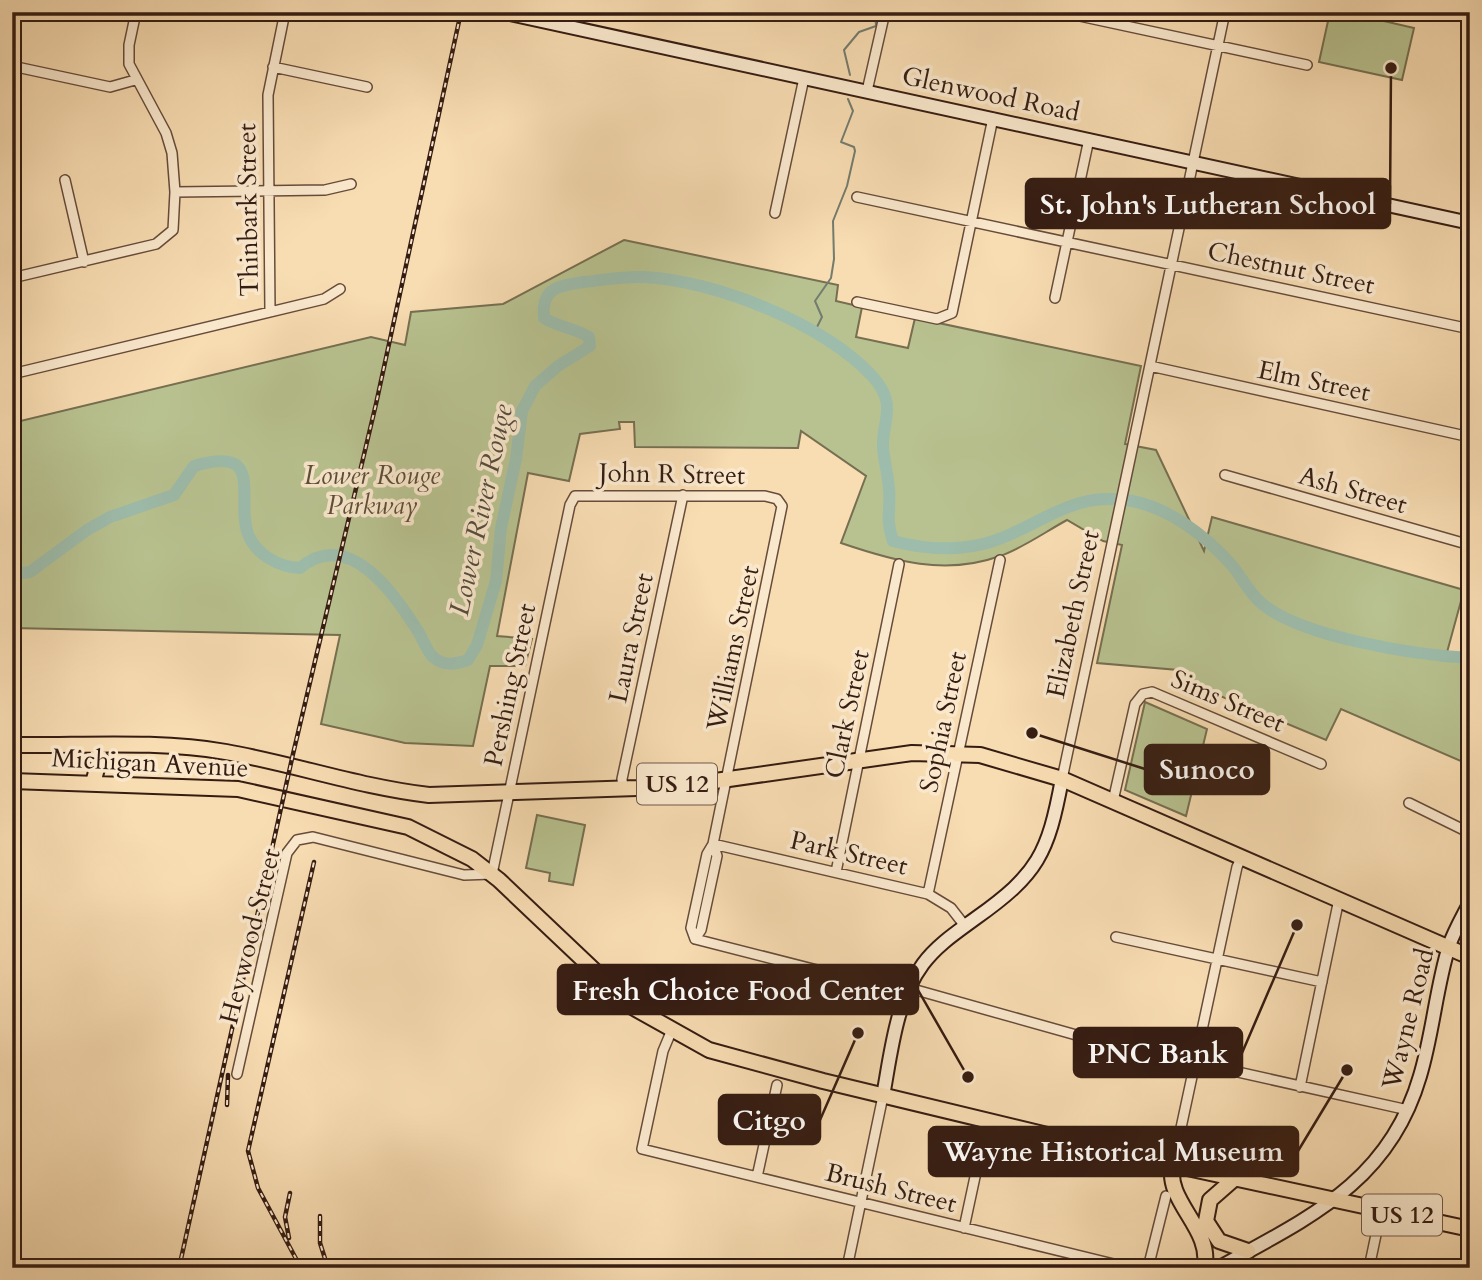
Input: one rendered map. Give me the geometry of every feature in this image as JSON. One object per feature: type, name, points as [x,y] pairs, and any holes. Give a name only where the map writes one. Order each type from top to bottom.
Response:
[{"type":"main road","name":"Michigan Avenue","points":[[12,745],[201,749],[291,766],[398,792],[429,795],[508,793]]},
{"type":"main road","points":[[93,783],[100,758],[96,746]]},
{"type":"main road","name":"US 12","points":[[508,793],[623,789],[726,779],[928,751],[990,757],[1062,779],[1470,957]]},
{"type":"main road","name":"Michigan Avenue","points":[[12,781],[238,789],[408,827],[440,841],[492,874]]},
{"type":"main road","name":"US 12","points":[[492,874],[621,997],[671,1032],[725,1055],[883,1096],[1173,1165],[1470,1229]]},
{"type":"main road","points":[[1173,1165],[1171,1180],[1206,1250],[1205,1268]]},
{"type":"main road","points":[[1234,1179],[1210,1200],[1206,1221],[1219,1241],[1248,1251]]},
{"type":"street","points":[[12,278],[156,244],[167,238],[175,225],[175,192],[169,144],[135,80],[128,54],[136,12]]},
{"type":"street","name":"Thinbark Street","points":[[12,374],[270,313],[268,95],[285,12]]},
{"type":"street","name":"Glenwood Road","points":[[502,12],[1470,223]]},
{"type":"street","points":[[867,91],[885,12]]},
{"type":"street","points":[[1061,12],[1307,65]]},
{"type":"street","name":"Elizabeth Street","points":[[847,1268],[908,990],[930,956],[965,926],[1012,892],[1035,865],[1051,831],[1225,12]]},
{"type":"street","points":[[12,66],[110,87],[135,80]]},
{"type":"street","points":[[273,67],[368,87]]},
{"type":"street","points":[[775,213],[804,78]]},
{"type":"street","points":[[857,302],[937,319],[948,317],[954,308],[993,118]]},
{"type":"street","points":[[1055,298],[1088,138]]},
{"type":"street","points":[[65,180],[83,262]]},
{"type":"street","points":[[175,192],[335,190],[351,184]]},
{"type":"street","name":"Chestnut Street","points":[[857,197],[1470,329]]},
{"type":"street","points":[[270,313],[324,299],[340,289]]},
{"type":"street","name":"Elm Street","points":[[1150,366],[1470,437]]},
{"type":"street","name":"Ash Street","points":[[1225,475],[1470,545]]},
{"type":"street","name":"John R Street","points":[[570,505],[573,497],[581,495],[765,496],[780,502]]},
{"type":"street","name":"Laura Street","points":[[623,789],[622,779],[683,495]]},
{"type":"street","name":"Williams Street","points":[[780,502],[782,515],[713,844],[717,856],[701,930],[695,939],[908,990]]},
{"type":"street","name":"Pershing Street","points":[[492,874],[570,505]]},
{"type":"street","name":"Sophia Street","points":[[928,894],[1000,560]]},
{"type":"street","name":"Clark Street","points":[[836,872],[899,564]]},
{"type":"street","name":"Sims Street","points":[[1114,801],[1135,704],[1143,694],[1152,692],[1321,764]]},
{"type":"street","points":[[1409,803],[1470,832]]},
{"type":"street","name":"Heywood Street","points":[[237,1074],[287,853],[293,844],[313,837],[464,875],[492,874]]},
{"type":"street","name":"Park Street","points":[[713,844],[928,894],[951,908],[965,926]]},
{"type":"street","points":[[1173,1165],[1242,856]]},
{"type":"street","points":[[1300,1087],[1339,899]]},
{"type":"street","name":"Wayne Road","points":[[1218,1268],[1334,1201],[1375,1163],[1408,1110],[1420,1075],[1449,947],[1470,902]]},
{"type":"street","points":[[1116,937],[1322,982]]},
{"type":"street","points":[[908,990],[1196,1063],[1408,1110]]},
{"type":"street","name":"Brush Street","points":[[671,1032],[663,1051],[642,1149],[1130,1268]]},
{"type":"street","points":[[757,1177],[778,1085]]},
{"type":"street","points":[[964,1228],[984,1135]]},
{"type":"street","points":[[1148,1268],[1166,1196]]},
{"type":"street","points":[[1369,1268],[1381,1211]]},
{"type":"green space","points":[[1330,12],[1345,12],[1414,28],[1402,80],[1319,62]]},
{"type":"green space","name":"Lower Rouge Parkway","points":[[624,240],[838,285],[836,301],[862,307],[856,337],[908,348],[915,318],[1141,366],[1125,444],[1156,450],[1204,551],[1212,517],[1464,590],[1446,656],[1470,658],[1470,765],[1341,709],[1326,740],[1177,678],[1178,670],[1097,663],[1122,545],[1103,541],[1067,520],[1009,553],[959,565],[920,564],[841,543],[866,476],[801,431],[798,448],[635,447],[634,422],[619,422],[620,429],[580,434],[569,481],[528,473],[497,636],[532,639],[525,666],[490,666],[473,746],[405,743],[321,724],[340,635],[12,628],[12,423],[371,337],[405,345],[411,312],[503,304]]},
{"type":"green space","points":[[1145,702],[1207,729],[1186,816],[1125,790]]},
{"type":"green space","points":[[537,815],[585,825],[573,885],[549,881],[550,873],[526,868]]},
{"type":"waterway","points":[[850,75],[844,50],[859,32],[876,26],[875,12]]},
{"type":"waterway","points":[[815,331],[822,317],[815,301],[831,278],[834,259],[833,221],[847,186],[855,151],[854,147],[841,142],[853,111],[848,99]]},
{"type":"waterway","name":"Lower River Rouge","points":[[12,574],[30,572],[87,530],[110,517],[174,495],[194,466],[217,461],[231,462],[240,469],[244,479],[248,534],[262,554],[284,565],[300,568],[318,557],[336,555],[353,560],[384,584],[432,656],[445,663],[468,660],[477,645],[496,581],[501,528],[516,459],[522,411],[535,386],[558,366],[590,346],[589,337],[544,318],[545,300],[554,290],[567,285],[643,277],[702,286],[767,308],[827,339],[873,377],[881,387],[887,404],[883,447],[889,489],[889,526],[893,541],[940,548],[976,546],[1006,536],[1072,505],[1110,499],[1132,501],[1159,510],[1185,524],[1229,562],[1258,600],[1276,613],[1299,624],[1358,642],[1420,653],[1470,658]]},
{"type":"railway","points":[[179,1268],[293,754],[376,404],[461,12]]},
{"type":"railway","points":[[301,1268],[258,1188],[248,1151],[314,862]]},
{"type":"railway","points":[[227,1105],[228,1075]]},
{"type":"railway","points":[[289,1238],[285,1217],[290,1193]]},
{"type":"railway","points":[[320,1216],[320,1243],[328,1268]]},
{"type":"place","name":"St. John's Lutheran School","points":[[1391,68]]},
{"type":"place","name":"Sunoco","points":[[1032,733]]},
{"type":"place","name":"PNC Bank","points":[[1297,925]]},
{"type":"place","name":"Citgo","points":[[858,1033]]},
{"type":"place","name":"Wayne Historical Museum","points":[[1347,1070]]},
{"type":"place","name":"Fresh Choice Food Center","points":[[968,1077]]}]
